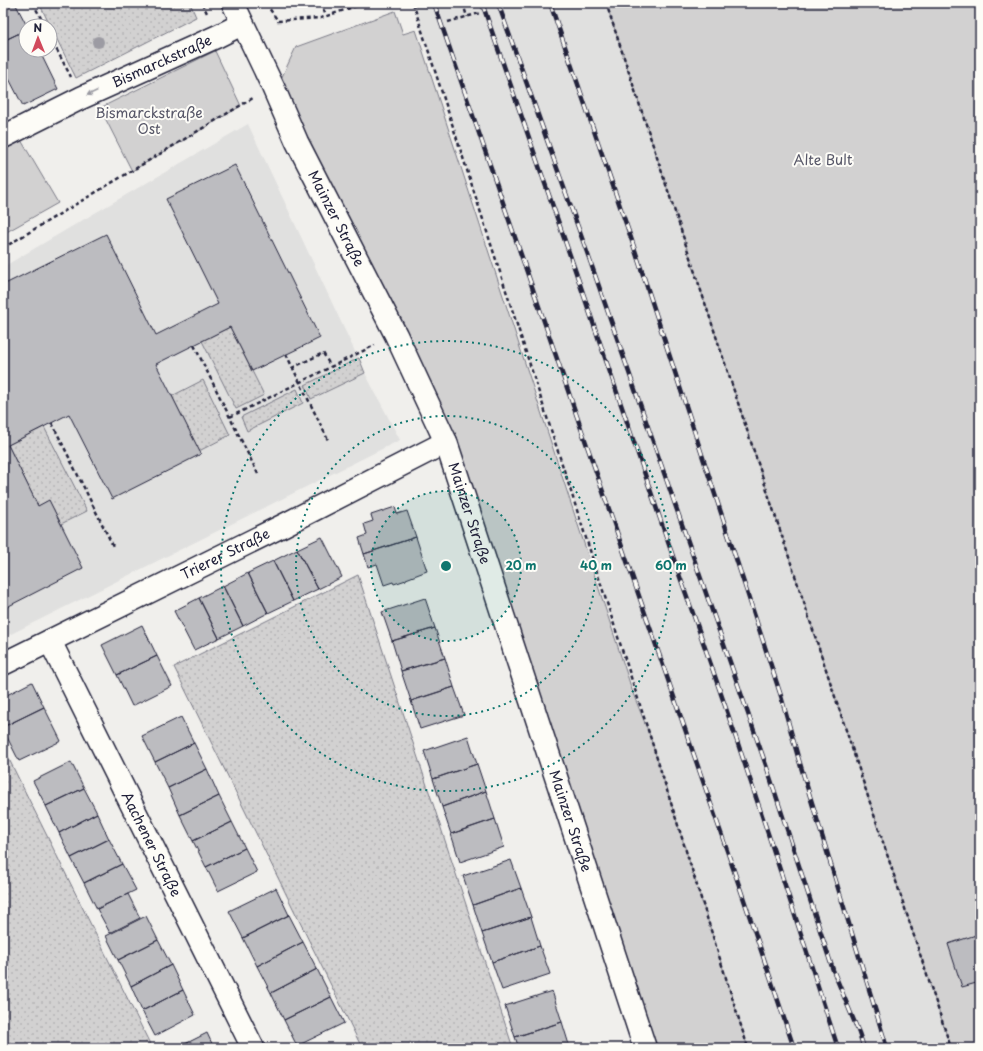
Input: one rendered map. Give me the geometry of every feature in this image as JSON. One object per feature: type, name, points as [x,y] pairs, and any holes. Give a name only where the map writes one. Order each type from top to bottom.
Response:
[{"type":"street","name":"Mainzer Straße","points":[[233,3],[297,142],[396,335],[446,442],[646,1048]]},
{"type":"street","name":"Bismarckstraße","points":[[3,137],[81,98],[242,24]]},
{"type":"street","name":"Trierer Straße","points":[[3,664],[446,442]]},
{"type":"street","name":"Aachener Straße","points":[[50,641],[253,1048]]},
{"type":"path","points":[[33,3],[41,18]]},
{"type":"path","points":[[266,3],[278,22],[321,18],[365,3]]},
{"type":"path","points":[[322,3],[326,16]]},
{"type":"path","points":[[413,3],[646,725],[748,1048]]},
{"type":"path","points":[[463,3],[467,16]]},
{"type":"path","points":[[606,3],[951,1048]]},
{"type":"path","points":[[930,3],[933,8]]},
{"type":"path","points":[[448,22],[480,12]]},
{"type":"path","points":[[58,53],[81,98]]},
{"type":"path","points":[[3,248],[272,87]]},
{"type":"path","points":[[230,417],[396,335]]},
{"type":"path","points":[[194,345],[258,474]]},
{"type":"path","points":[[292,368],[323,353],[331,367]]},
{"type":"path","points":[[286,354],[328,440]]},
{"type":"path","points":[[52,423],[113,546]]},
{"type":"shaded area","points":[[413,3],[606,3],[951,1048],[748,1048],[649,733]]},
{"type":"shaded area","points":[[248,124],[365,373],[400,440],[3,638],[3,267]]},
{"type":"green space","points":[[39,3],[190,3],[196,17],[76,78],[58,42],[58,18],[46,18]]},
{"type":"green space","name":"Alte Bult","points":[[606,3],[980,3],[980,1048],[951,1048]]},
{"type":"green space","points":[[395,11],[403,34],[416,30],[634,696],[649,733],[748,1048],[647,1048],[454,440],[306,139],[281,79],[296,47]]},
{"type":"green space","name":"Bismarckstraße Ost","points":[[215,51],[241,106],[132,171],[100,108]]},
{"type":"green space","points":[[21,140],[58,203],[3,234],[3,150]]},
{"type":"green space","points":[[230,327],[264,395],[236,409],[202,341]]},
{"type":"green space","points":[[359,358],[365,373],[311,399],[305,385]]},
{"type":"green space","points":[[203,380],[230,435],[199,451],[172,396]]},
{"type":"green space","points":[[297,389],[303,403],[247,431],[241,417]]},
{"type":"green space","points":[[44,427],[87,511],[61,524],[49,501],[38,506],[8,445]]},
{"type":"green space","points":[[358,575],[513,1048],[362,1048],[174,667]]},
{"type":"green space","points":[[3,747],[152,1048],[3,1048]]},
{"type":"building","points":[[3,3],[15,3],[23,18],[18,18],[18,34],[3,41]]},
{"type":"building","points":[[18,34],[18,58],[43,58],[58,89],[23,106],[3,67],[3,41]]},
{"type":"building","points":[[235,165],[320,338],[252,371],[230,327],[156,364],[201,454],[112,499],[69,414],[8,445],[38,506],[49,500],[83,568],[3,609],[3,285],[106,234],[156,335],[218,304],[166,199]]},
{"type":"building","points":[[395,507],[397,514],[407,511],[416,537],[364,554],[359,538],[367,535],[364,524],[373,521],[371,515]]},
{"type":"building","points":[[322,537],[342,577],[318,589],[297,549]]},
{"type":"building","points":[[416,537],[427,571],[394,584],[393,582],[384,585],[377,564],[368,567],[364,554]]},
{"type":"building","points":[[297,549],[318,589],[293,601],[273,561]]},
{"type":"building","points":[[273,561],[293,601],[268,613],[248,573]]},
{"type":"building","points":[[248,573],[268,613],[243,626],[223,586]]},
{"type":"building","points":[[223,586],[243,626],[219,638],[199,598]]},
{"type":"building","points":[[199,598],[219,638],[194,650],[174,611]]},
{"type":"building","points":[[425,598],[435,628],[392,641],[382,612]]},
{"type":"building","points":[[142,625],[157,656],[117,675],[102,645]]},
{"type":"building","points":[[435,628],[445,658],[401,671],[392,641]]},
{"type":"building","points":[[157,656],[172,686],[132,706],[117,675]]},
{"type":"building","points":[[445,658],[454,687],[411,701],[401,671]]},
{"type":"building","points":[[32,682],[44,707],[3,727],[3,697]]},
{"type":"building","points":[[454,687],[464,715],[420,729],[411,701]]},
{"type":"building","points":[[44,707],[61,741],[19,761],[3,727]]},
{"type":"building","points":[[181,717],[194,743],[155,762],[142,736]]},
{"type":"building","points":[[468,736],[477,764],[433,779],[424,751]]},
{"type":"building","points":[[194,743],[207,769],[168,788],[155,762]]},
{"type":"building","points":[[71,762],[84,788],[46,806],[33,781]]},
{"type":"building","points":[[477,764],[486,791],[442,807],[433,779]]},
{"type":"building","points":[[207,769],[219,796],[180,815],[168,788]]},
{"type":"building","points":[[84,788],[97,813],[59,833],[46,806]]},
{"type":"building","points":[[486,791],[495,819],[451,834],[442,807]]},
{"type":"building","points":[[219,796],[232,822],[193,841],[180,815]]},
{"type":"building","points":[[97,813],[109,839],[71,858],[59,833]]},
{"type":"building","points":[[495,819],[504,847],[460,862],[451,834]]},
{"type":"building","points":[[232,822],[245,848],[206,867],[193,841]]},
{"type":"building","points":[[109,839],[122,864],[84,883],[71,858]]},
{"type":"building","points":[[245,848],[257,872],[218,891],[206,867]]},
{"type":"building","points":[[511,860],[521,888],[473,905],[463,876]]},
{"type":"building","points":[[122,864],[136,890],[97,909],[84,883]]},
{"type":"building","points":[[276,888],[289,915],[243,938],[229,911]]},
{"type":"building","points":[[521,888],[531,917],[482,933],[473,905]]},
{"type":"building","points":[[128,894],[140,918],[110,933],[97,909]]},
{"type":"building","points":[[289,915],[303,942],[257,966],[243,938]]},
{"type":"building","points":[[146,916],[158,940],[118,960],[106,936]]},
{"type":"building","points":[[531,917],[540,946],[492,962],[482,933]]},
{"type":"building","points":[[976,935],[980,949],[980,982],[962,987],[948,944]]},
{"type":"building","points":[[158,940],[171,965],[131,986],[118,960]]},
{"type":"building","points":[[303,942],[317,969],[271,993],[257,966]]},
{"type":"building","points":[[540,946],[550,974],[502,990],[492,962]]},
{"type":"building","points":[[171,965],[183,990],[142,1011],[131,986]]},
{"type":"building","points":[[317,969],[331,997],[284,1020],[271,993]]},
{"type":"building","points":[[183,990],[195,1015],[155,1036],[142,1011]]},
{"type":"building","points":[[552,991],[562,1022],[515,1037],[505,1006]]},
{"type":"building","points":[[331,997],[344,1023],[297,1046],[284,1020]]},
{"type":"building","points":[[562,1022],[570,1048],[519,1048],[515,1037]]},
{"type":"building","points":[[207,1033],[214,1048],[177,1048]]},
{"type":"railway","points":[[434,3],[794,1048]]},
{"type":"railway","points":[[482,3],[721,694],[838,1048]]},
{"type":"railway","points":[[498,3],[588,255],[767,768],[833,970],[864,1048]]},
{"type":"railway","points":[[550,3],[632,241],[781,696],[798,757],[887,1048]]}]
